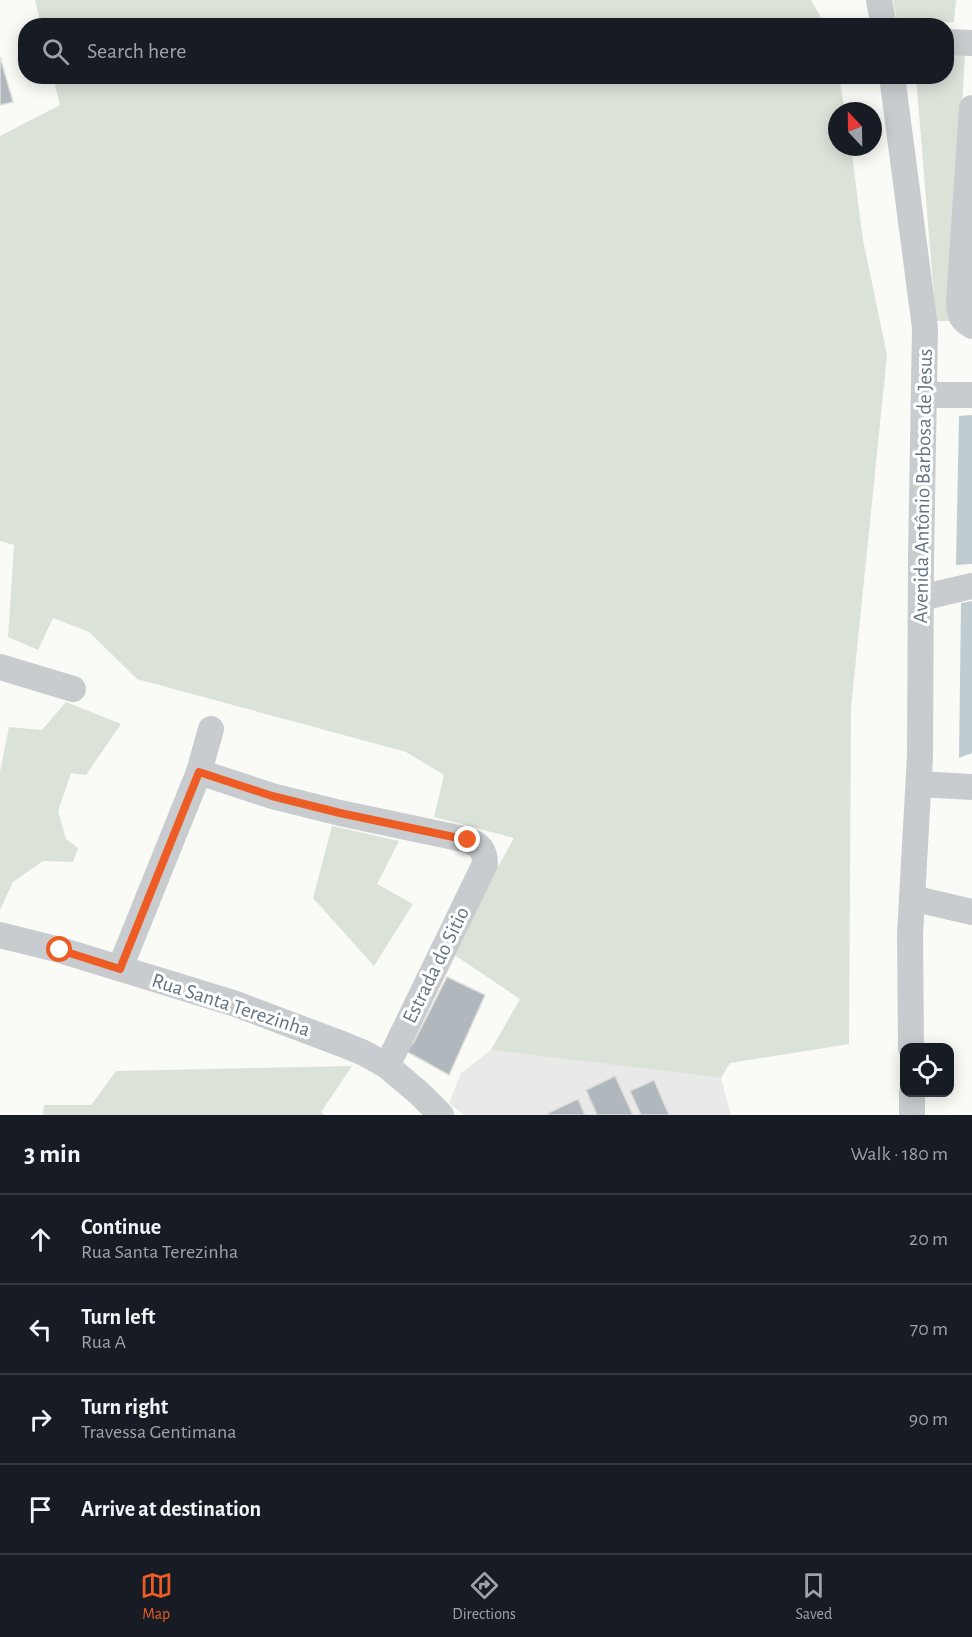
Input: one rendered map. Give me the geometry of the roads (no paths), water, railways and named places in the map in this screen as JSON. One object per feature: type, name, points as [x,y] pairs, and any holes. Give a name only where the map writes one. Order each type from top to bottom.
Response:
[{"type":"street","points":[[879,0],[882,18]]},
{"type":"street","points":[[954,42],[972,43]]},
{"type":"street","name":"Avenida Antônio Barbosa de Jesus","points":[[893,84],[925,328],[919,784],[910,934],[911,1043]]},
{"type":"street","points":[[966,320],[959,289],[972,108]]},
{"type":"street","points":[[925,395],[972,395]]},
{"type":"street","points":[[921,598],[972,586]]},
{"type":"street","points":[[0,667],[73,689]]},
{"type":"street","points":[[120,969],[199,772],[211,729]]},
{"type":"street","name":"Estrada do Sitio","points":[[199,772],[272,796],[468,840],[477,843],[482,848],[485,864],[387,1066]]},
{"type":"street","points":[[919,784],[972,787]]},
{"type":"street","points":[[912,898],[972,912]]},
{"type":"street","name":"Rua Santa Terezinha","points":[[0,935],[60,950],[233,1003],[301,1027],[364,1053],[387,1066],[441,1115]]},
{"type":"street","points":[[912,1097],[912,1115]]}]
